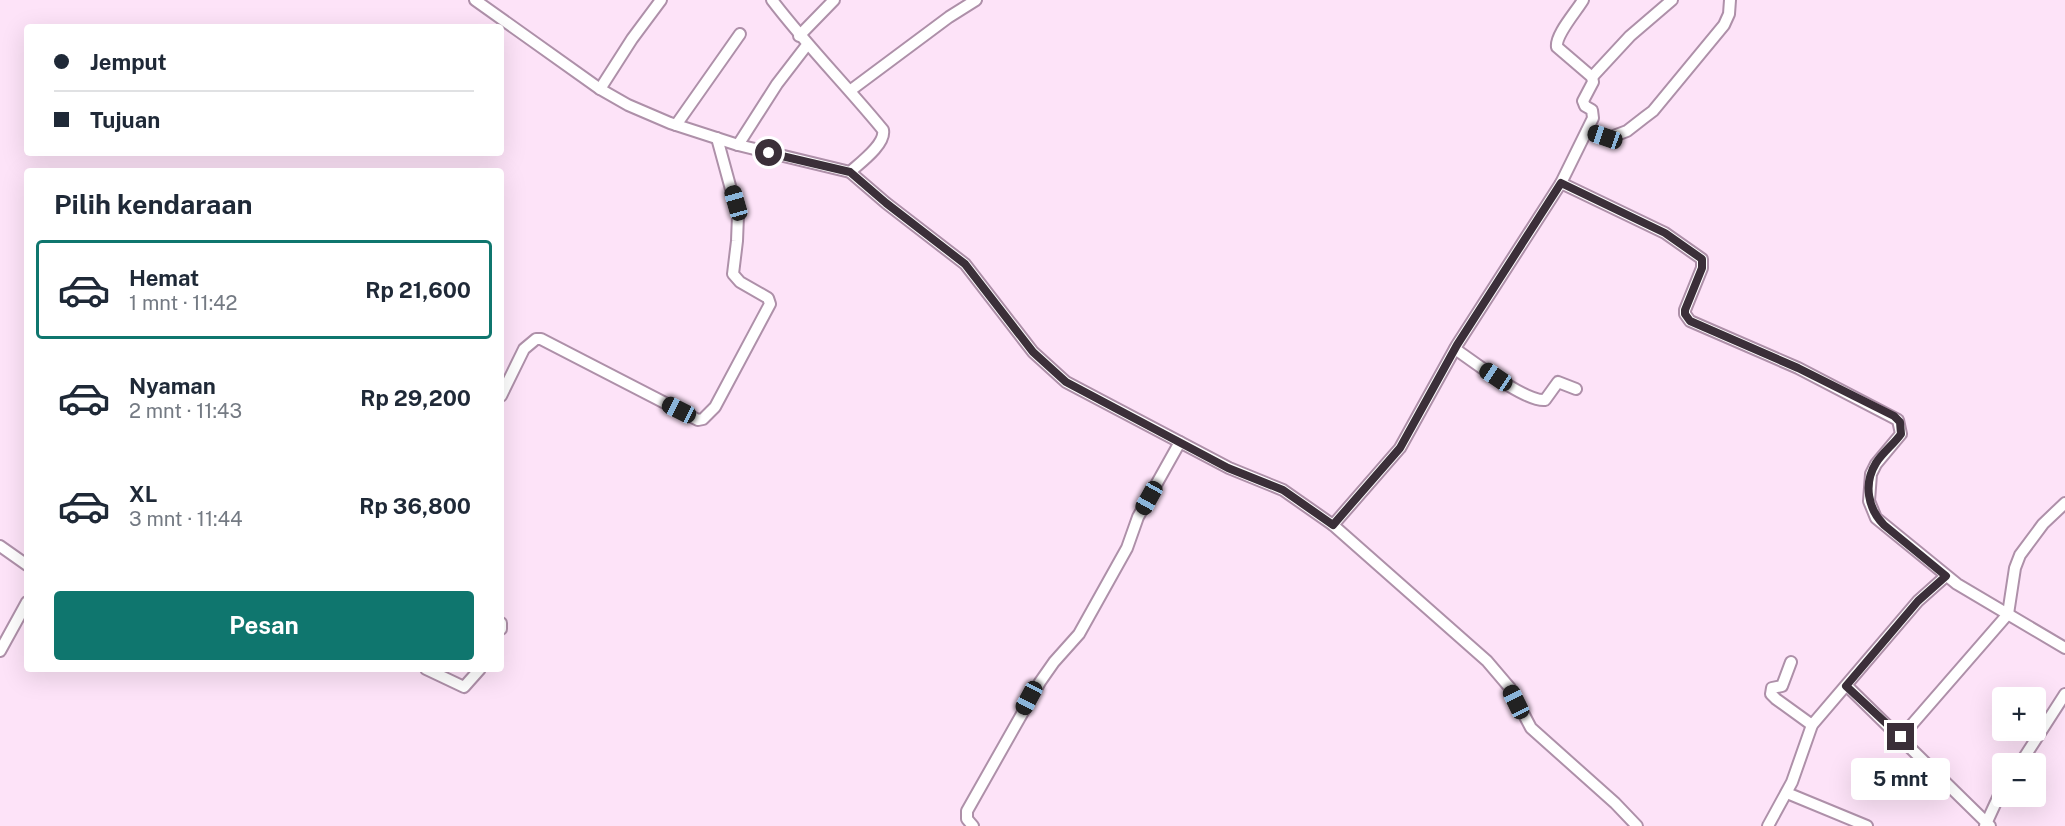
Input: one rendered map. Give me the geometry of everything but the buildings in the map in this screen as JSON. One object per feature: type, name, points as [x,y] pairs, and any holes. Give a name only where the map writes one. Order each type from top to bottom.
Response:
[{"type":"street","points":[[475,0],[600,89],[628,105],[676,125],[738,146],[850,172],[965,264],[1033,352],[1058,375],[1080,390],[1228,468],[1283,490],[1333,525],[1487,661],[1510,688],[1531,728],[1615,803],[1637,826]]},
{"type":"street","points":[[600,89],[632,39],[661,0]]},
{"type":"street","points":[[772,0],[803,40],[851,90],[883,130],[884,135],[881,142],[850,172]]},
{"type":"street","points":[[738,146],[803,40],[834,0]]},
{"type":"street","points":[[851,90],[949,17],[976,0]]},
{"type":"street","points":[[1333,525],[1400,448],[1455,349],[1561,183],[1587,130],[1594,114],[1583,101],[1593,82],[1592,77],[1556,44],[1583,0]]},
{"type":"street","points":[[1592,77],[1629,36],[1672,0]]},
{"type":"street","points":[[1587,130],[1605,137],[1620,135],[1653,111],[1724,25],[1729,14],[1730,0]]},
{"type":"street","points":[[676,125],[740,34]]},
{"type":"street","points":[[504,390],[524,349],[536,339],[541,339],[698,420],[704,419],[715,407],[770,304],[768,298],[740,282],[733,274],[738,215],[717,138]]},
{"type":"street","points":[[1561,183],[1665,233],[1702,259],[1702,268],[1685,310],[1690,321],[1798,368],[1856,396],[1898,420],[1902,428],[1901,434],[1876,464],[1871,474],[1869,495],[1871,509],[1876,518],[1946,576],[2065,648]]},
{"type":"street","points":[[1455,349],[1520,392],[1539,400],[1545,400],[1558,382],[1576,389]]},
{"type":"street","points":[[973,826],[967,819],[967,811],[1034,690],[1054,662],[1079,634],[1127,548],[1138,517],[1180,442]]},
{"type":"street","points":[[1901,737],[2008,614],[2014,568],[2020,555],[2043,525],[2065,503]]},
{"type":"street","points":[[0,546],[24,563]]},
{"type":"street","points":[[1768,826],[1787,793],[1812,725],[1918,601],[1946,576]]},
{"type":"street","points":[[0,651],[24,607]]},
{"type":"street","points":[[1791,662],[1782,686],[1772,688],[1771,694],[1812,725]]},
{"type":"street","points":[[432,672],[464,687],[477,672]]},
{"type":"street","points":[[1846,686],[1901,737],[1987,825],[1994,807]]},
{"type":"street","points":[[2027,753],[2065,694]]},
{"type":"street","points":[[1787,793],[1867,826]]},
{"type":"route","points":[[769,153],[850,172],[965,264],[1033,352],[1066,382],[1228,468],[1283,490],[1333,525],[1383,469],[1407,438],[1457,345],[1561,183],[1665,233],[1702,259],[1702,268],[1685,310],[1690,321],[1798,368],[1894,416],[1900,422],[1901,434],[1881,456],[1871,474],[1869,484],[1871,509],[1876,518],[1946,576],[1918,601],[1846,686],[1901,737]]}]
